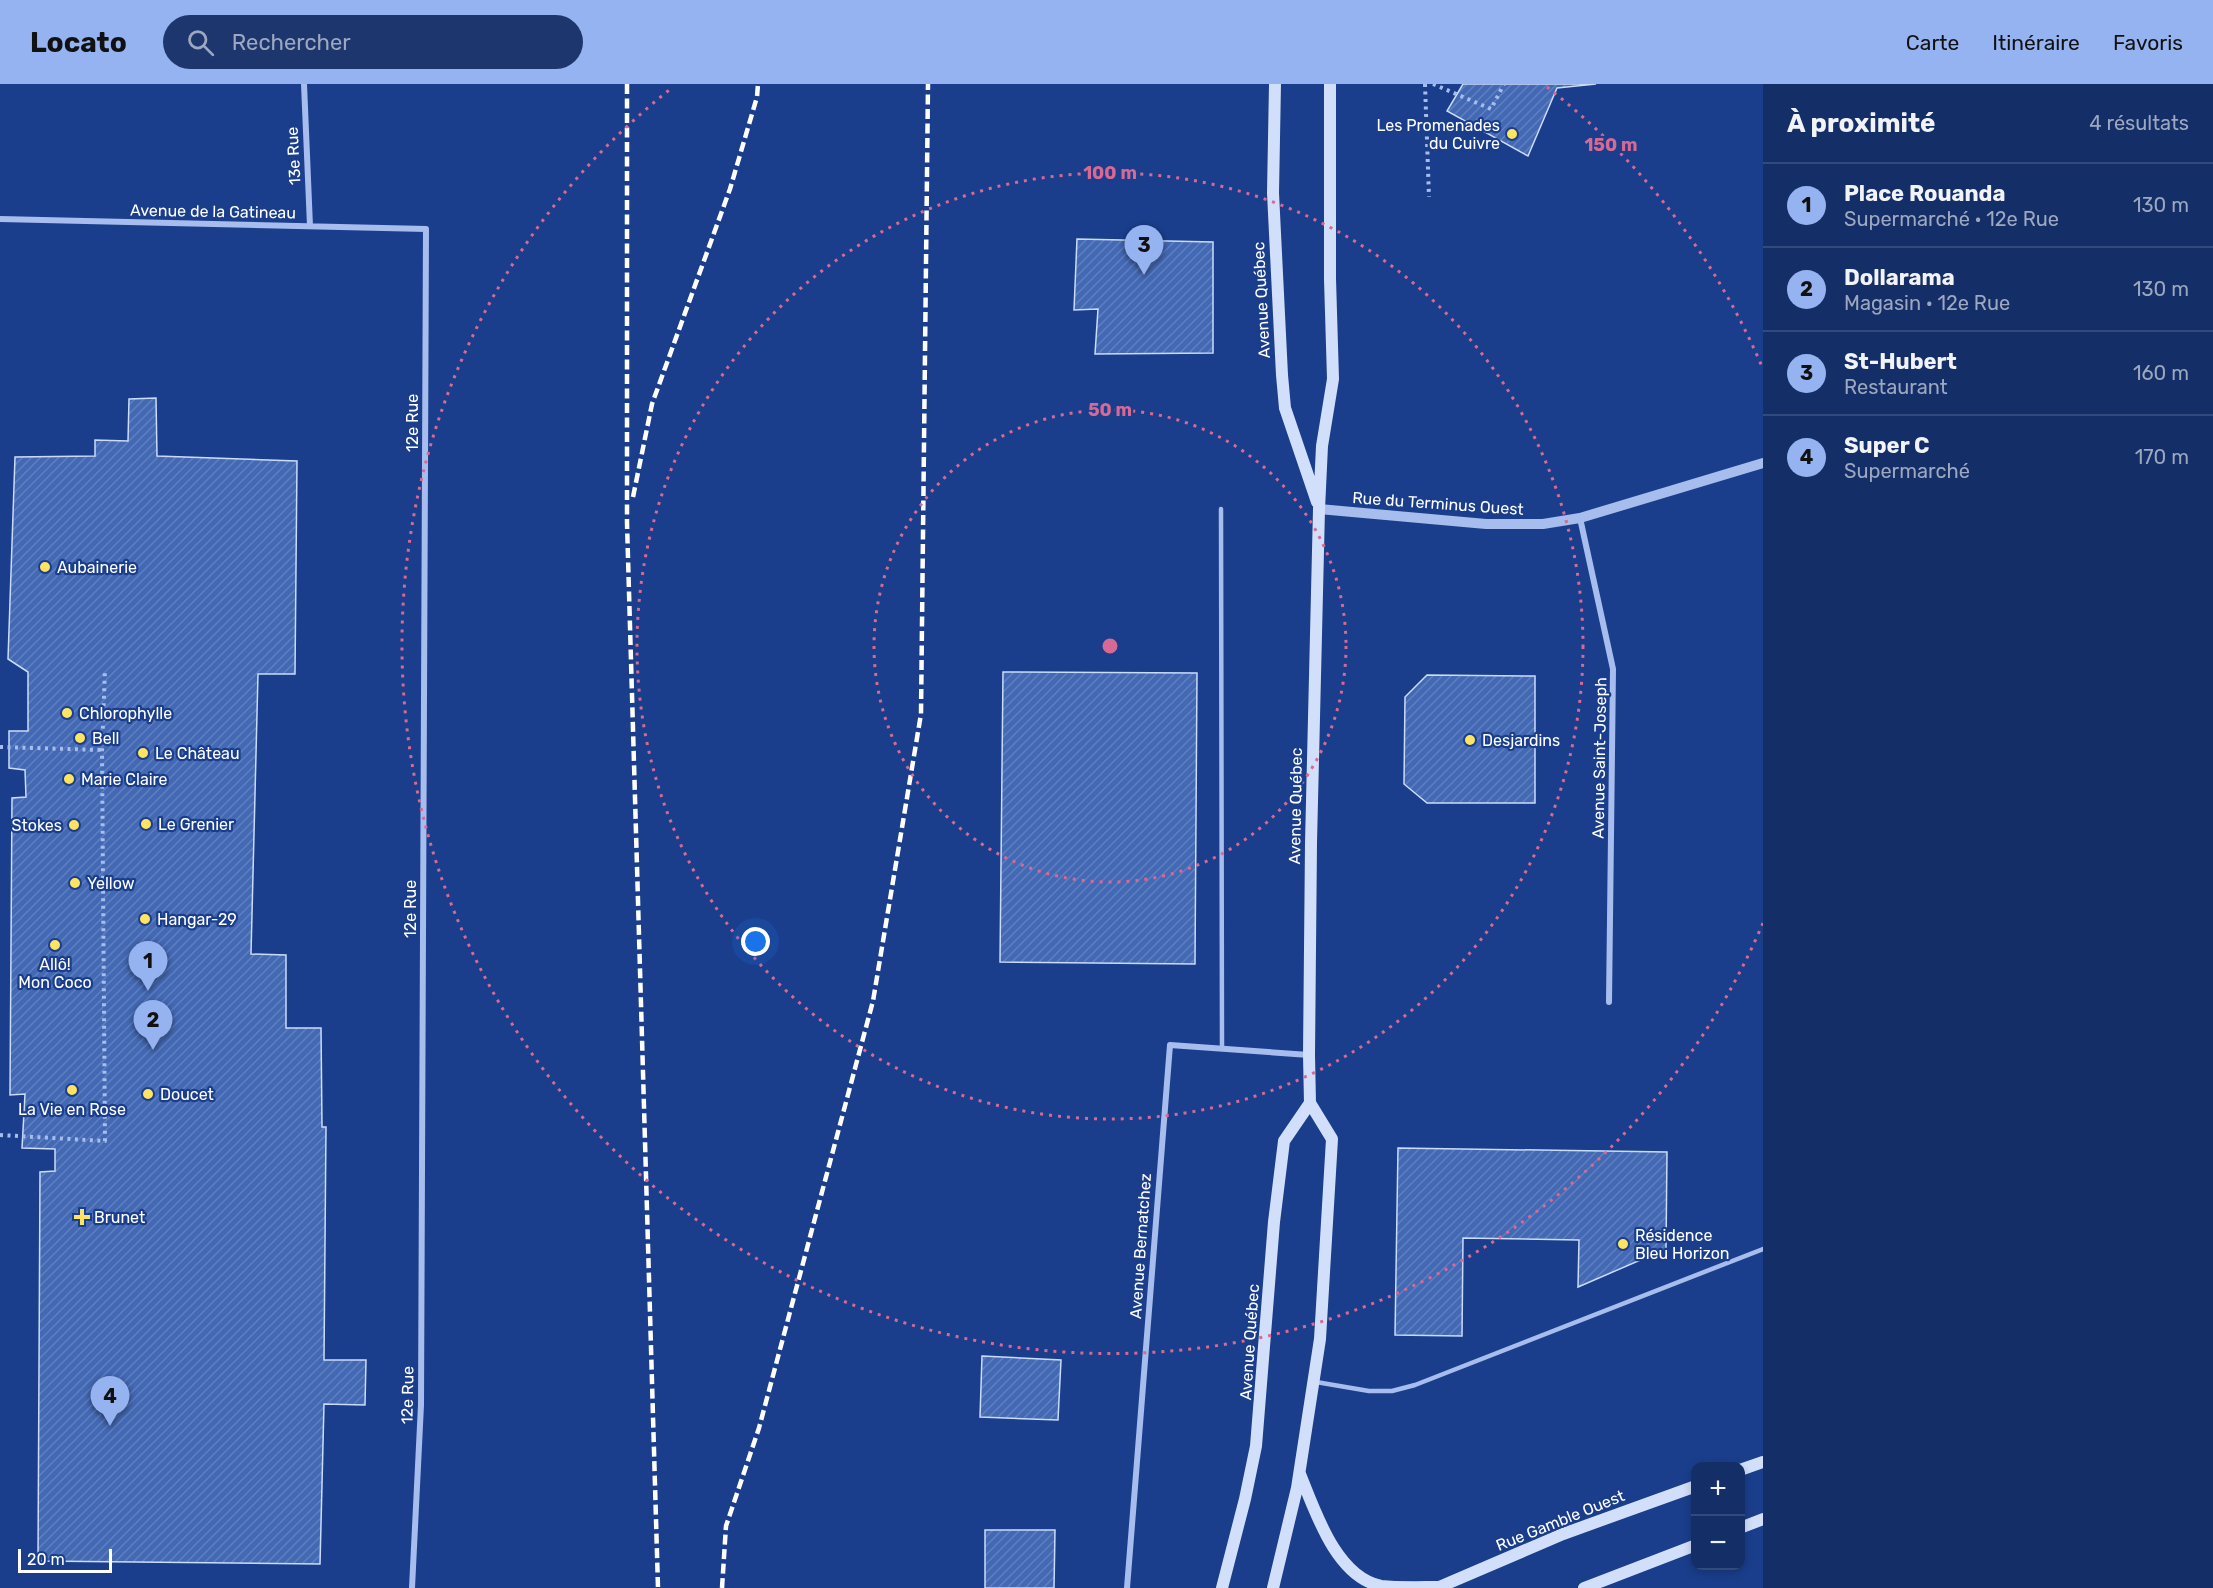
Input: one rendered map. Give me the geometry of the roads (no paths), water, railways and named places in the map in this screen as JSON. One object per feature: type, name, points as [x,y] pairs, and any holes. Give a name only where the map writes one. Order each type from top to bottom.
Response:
[{"type":"main road","name":"Avenue Québec","points":[[1275,84],[1273,193],[1285,408],[1319,509]]},
{"type":"main road","name":"Avenue Québec","points":[[1222,1588],[1256,1446],[1274,1222],[1284,1141],[1310,1103],[1311,843],[1319,509],[1322,446],[1333,379],[1330,279],[1330,84]]},
{"type":"main road","points":[[1273,1588],[1299,1473],[1320,1339],[1324,1287],[1332,1139],[1310,1103]]},
{"type":"main road","points":[[1745,1468],[1763,1461]]},
{"type":"main road","points":[[1299,1473],[1321,1526],[1347,1565],[1378,1585],[1398,1588],[1439,1587]]},
{"type":"main road","name":"Rue Gamble Ouest","points":[[1439,1587],[1563,1534],[1691,1487]]},
{"type":"main road","points":[[1745,1526],[1763,1519]]},
{"type":"main road","points":[[1584,1588],[1691,1547]]},
{"type":"street","name":"13e Rue","points":[[304,84],[310,226]]},
{"type":"street","name":"Avenue de la Gatineau","points":[[0,219],[426,230]]},
{"type":"street","name":"12e Rue","points":[[412,1588],[421,1393],[426,230]]},
{"type":"street","name":"Rue du Terminus Ouest","points":[[1319,509],[1486,524],[1543,524],[1580,518],[1763,463]]},
{"type":"street","name":"Avenue Saint-Joseph","points":[[1580,518],[1613,669],[1609,1002]]},
{"type":"street","name":"Avenue Bernatchez","points":[[1127,1588],[1170,1045],[1309,1055]]},
{"type":"lane","points":[[1221,509],[1222,1049]]},
{"type":"lane","points":[[1312,1381],[1369,1391],[1392,1391],[1415,1385],[1763,1249]]},
{"type":"railway","points":[[627,84],[627,523],[658,1588]]},
{"type":"railway","points":[[633,497],[652,404],[730,189],[757,97],[758,84]]},
{"type":"railway","points":[[722,1588],[726,1526],[759,1428],[873,1001],[921,714],[928,84]]},
{"type":"place","name":"Les Promenades du Cuivre","points":[[1512,134]]},
{"type":"place","name":"St-Hubert","points":[[1144,275]]},
{"type":"place","name":"Aubainerie","points":[[45,567]]},
{"type":"place","name":"Chlorophylle","points":[[67,713]]},
{"type":"place","name":"Bell","points":[[80,738]]},
{"type":"place","name":"Desjardins","points":[[1470,740]]},
{"type":"place","name":"Le Château","points":[[143,753]]},
{"type":"place","name":"Marie Claire","points":[[69,779]]},
{"type":"place","name":"Le Grenier","points":[[146,824]]},
{"type":"place","name":"Stokes","points":[[74,825]]},
{"type":"place","name":"Yellow","points":[[75,883]]},
{"type":"place","name":"Hangar-29","points":[[145,919]]},
{"type":"place","name":"Allô! Mon Coco","points":[[55,945]]},
{"type":"place","name":"Place Rouanda","points":[[148,991]]},
{"type":"place","name":"Dollarama","points":[[153,1050]]},
{"type":"place","name":"La Vie en Rose","points":[[72,1090]]},
{"type":"place","name":"Doucet","points":[[148,1094]]},
{"type":"place","name":"Brunet","points":[[82,1217]]},
{"type":"place","name":"Résidence Bleu Horizon","points":[[1623,1244]]},
{"type":"place","name":"Super C","points":[[110,1426]]}]
